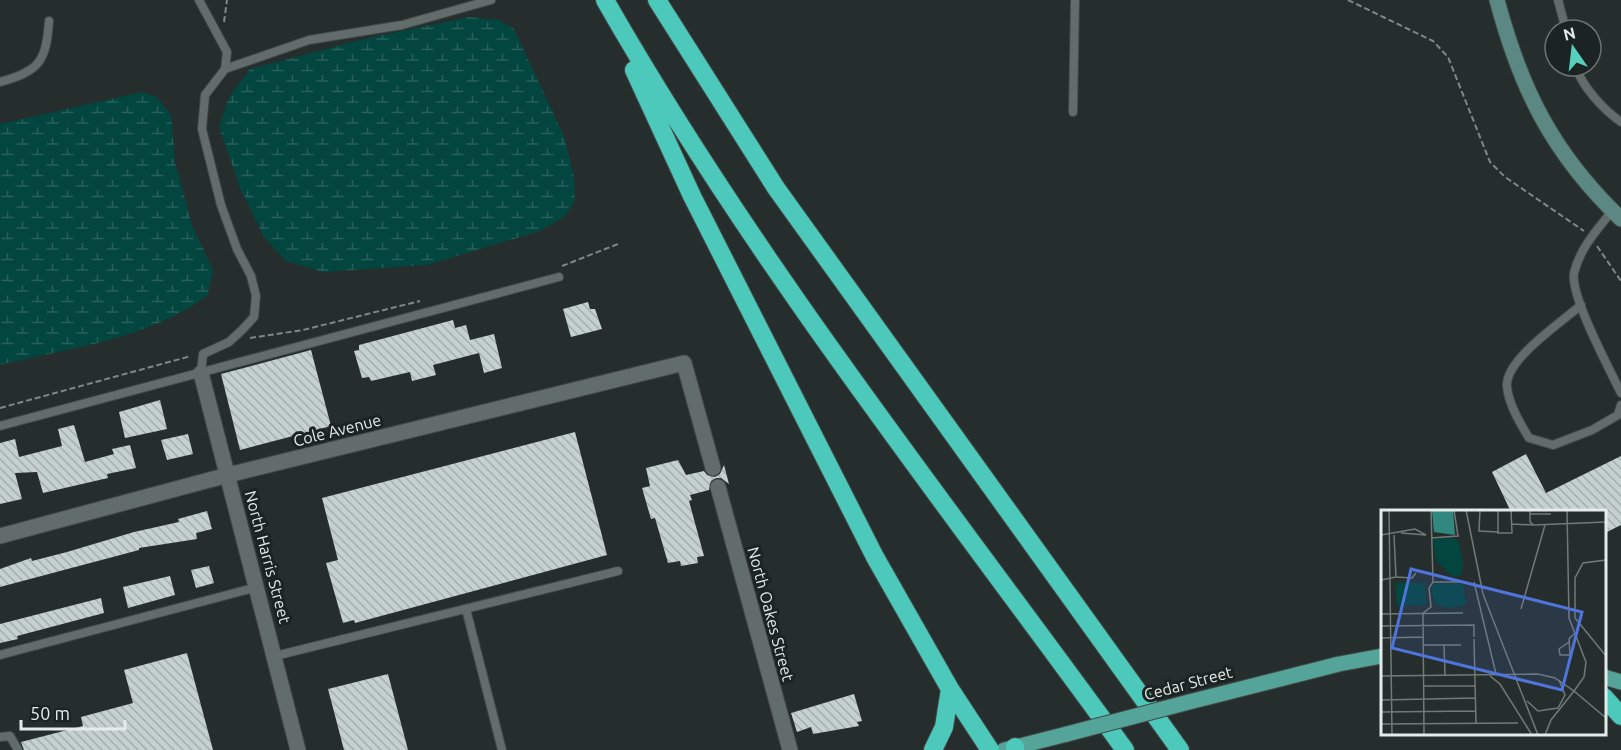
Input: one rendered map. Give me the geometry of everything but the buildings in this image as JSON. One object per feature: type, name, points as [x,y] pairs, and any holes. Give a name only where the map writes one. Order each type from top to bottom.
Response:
[{"type":"highway","points":[[603,0],[702,217],[875,557],[950,689],[990,750]]},
{"type":"highway","points":[[603,0],[668,106],[769,259],[1125,750]]},
{"type":"highway","points":[[657,0],[776,188],[1180,750]]},
{"type":"highway","points":[[933,750],[944,727],[950,689]]},
{"type":"highway","points":[[1606,698],[1621,716]]},
{"type":"main road","points":[[1497,0],[1512,51],[1536,111],[1573,166],[1617,215]]},
{"type":"main road","name":"Cedar Street","points":[[1011,749],[1339,664],[1381,656]]},
{"type":"main road","points":[[1606,677],[1621,682]]},
{"type":"street","name":"Cole Avenue","points":[[0,536],[228,476],[684,363],[712,468]]},
{"type":"street","name":"North Harris Street","points":[[201,373],[258,587],[298,750]]},
{"type":"street","name":"North Oakes Street","points":[[718,487],[790,750]]},
{"type":"lane","points":[[199,0],[227,52],[225,69],[205,95],[202,129],[221,205],[251,276],[256,296],[254,316],[229,342],[202,354],[201,373]]},
{"type":"lane","points":[[225,69],[309,40],[402,25],[491,0]]},
{"type":"lane","points":[[1073,112],[1075,0]]},
{"type":"lane","points":[[1558,0],[1563,18]]},
{"type":"lane","points":[[0,82],[20,76],[41,63],[47,48],[49,21]]},
{"type":"lane","points":[[1580,78],[1610,114],[1621,122]]},
{"type":"lane","points":[[1617,215],[1585,244],[1574,275],[1581,305],[1621,393]]},
{"type":"lane","points":[[0,426],[559,277]]},
{"type":"lane","points":[[1581,305],[1517,359],[1506,385],[1513,410],[1529,438],[1553,445],[1592,430],[1618,415],[1621,405]]},
{"type":"lane","points":[[275,656],[618,571]]},
{"type":"lane","points":[[0,655],[258,587]]},
{"type":"lane","points":[[466,609],[502,750]]},
{"type":"lane","points":[[0,737],[10,736],[18,750]]},
{"type":"path","points":[[218,32],[225,20],[226,0]]},
{"type":"path","points":[[1348,0],[1433,41],[1449,57],[1490,162],[1505,177],[1591,237],[1621,281]]},
{"type":"path","points":[[560,266],[618,244]]},
{"type":"path","points":[[229,342],[303,330],[430,299]]},
{"type":"path","points":[[0,408],[202,354]]},
{"type":"green space","points":[[469,17],[499,20],[514,29],[564,136],[574,177],[575,201],[565,217],[540,231],[427,265],[323,272],[286,261],[264,237],[240,188],[219,127],[229,97],[250,69],[368,38]]},
{"type":"green space","points":[[142,92],[157,97],[171,115],[175,162],[192,225],[213,270],[208,295],[186,310],[135,332],[0,365],[0,124]]}]
